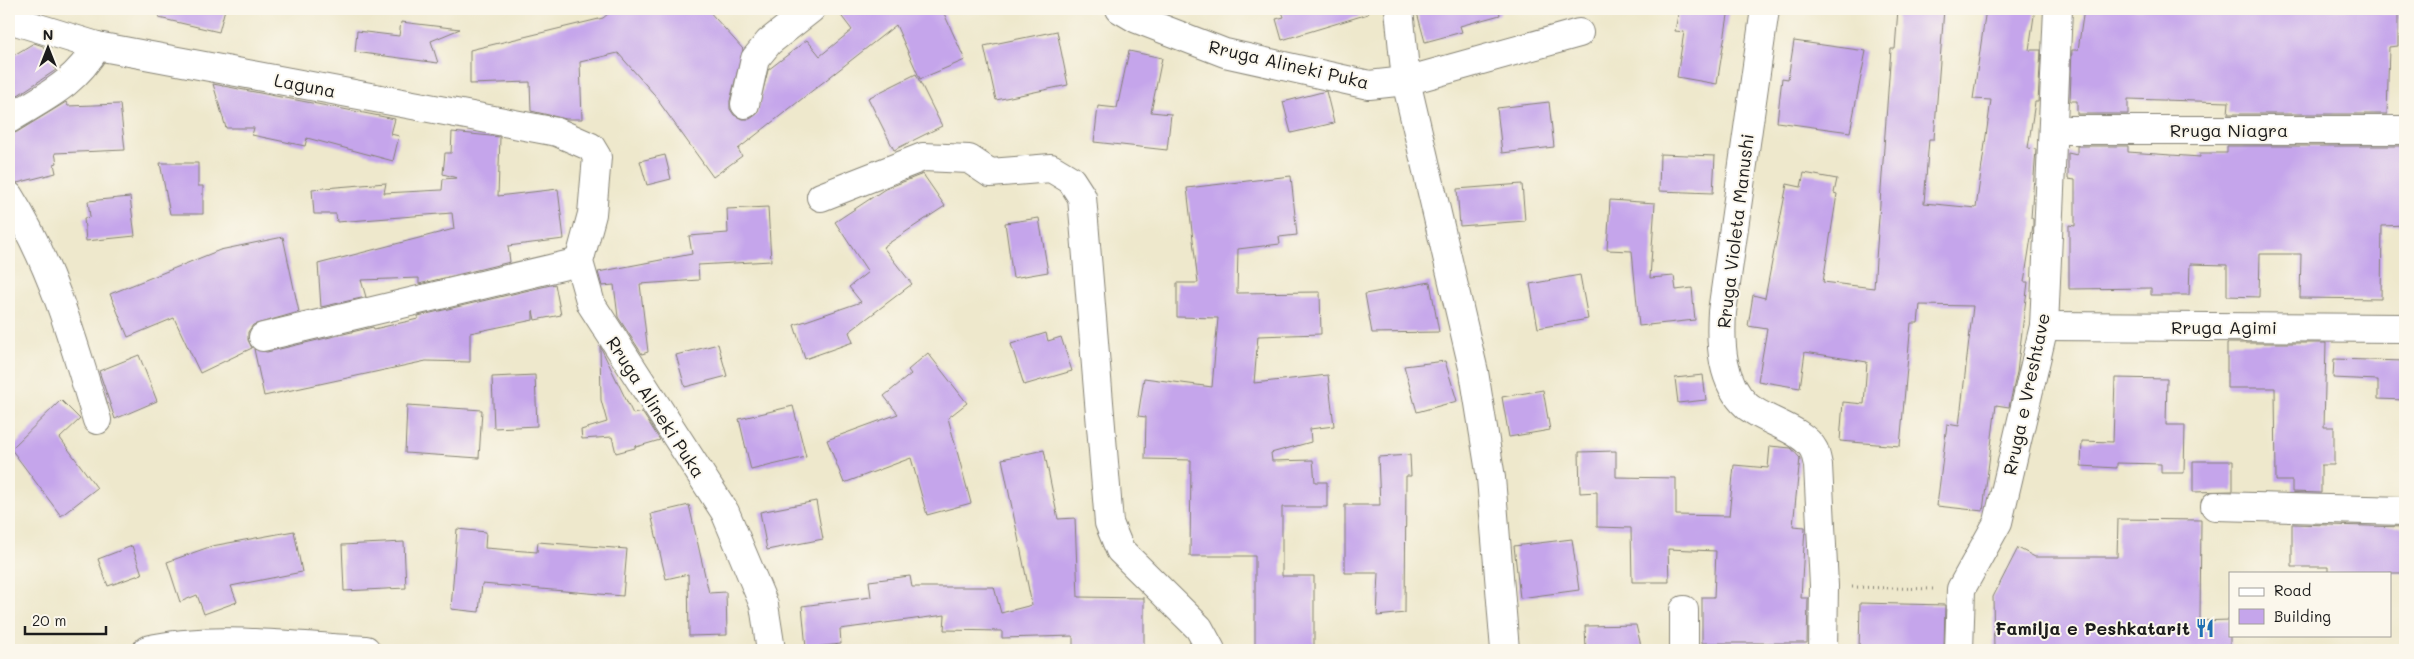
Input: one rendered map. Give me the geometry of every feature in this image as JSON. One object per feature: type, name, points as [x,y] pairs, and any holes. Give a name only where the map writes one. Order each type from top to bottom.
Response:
[{"type":"street","points":[[744,104],[755,59],[769,42],[811,9]]},
{"type":"street","name":"Rruga Alineki Puka","points":[[1120,9],[1137,19],[1225,53],[1369,85],[1406,81],[1579,33]]},
{"type":"street","points":[[1399,9],[1406,81],[1474,372],[1491,478],[1505,650]]},
{"type":"street","name":"Rruga Violeta Manushi","points":[[1764,9],[1722,312],[1720,342],[1726,369],[1734,389],[1747,406],[1804,440],[1814,450],[1818,465],[1824,586],[1823,650]]},
{"type":"street","name":"Rruga e Vreshtave","points":[[1958,650],[1961,589],[1998,522],[2044,326],[2058,9]]},
{"type":"street","name":"Laguna","points":[[9,19],[97,46],[557,132],[591,147],[596,157],[592,214],[579,262]]},
{"type":"street","points":[[9,119],[68,82],[85,66],[97,46]]},
{"type":"street","name":"Rruga Niagra","points":[[2053,130],[2405,130]]},
{"type":"street","points":[[821,198],[922,157],[969,159],[990,173],[1051,168],[1071,180],[1082,198],[1109,523],[1120,550],[1199,628],[1211,650]]},
{"type":"street","points":[[9,196],[27,225],[70,326],[97,420]]},
{"type":"street","points":[[263,337],[579,262]]},
{"type":"street","name":"Rruga Alineki Puka","points":[[579,262],[591,304],[725,512],[764,604],[771,650]]},
{"type":"street","name":"Rruga Agimi","points":[[2044,326],[2405,328]]},
{"type":"street","points":[[2215,506],[2405,511]]},
{"type":"street","points":[[1684,610],[1684,650]]},
{"type":"street","points":[[147,650],[166,645],[218,642],[366,650]]},
{"type":"path","points":[[1824,586],[1961,589]]},
{"type":"building","points":[[160,9],[225,9],[219,32],[159,18]]},
{"type":"building","points":[[614,9],[707,9],[743,49],[730,101],[730,109],[734,115],[742,119],[750,119],[757,114],[768,70],[807,40],[820,56],[852,30],[836,9],[942,9],[965,60],[920,79],[896,25],[738,149],[742,156],[713,177],[660,101],[618,53],[580,62],[582,119],[566,119],[531,111],[530,82],[470,84],[470,50],[603,18]]},
{"type":"building","points":[[1281,9],[1367,9],[1368,14],[1282,40],[1276,19],[1284,17]]},
{"type":"building","points":[[1416,9],[1499,9],[1500,15],[1460,26],[1462,32],[1425,42]]},
{"type":"building","points":[[1679,9],[1729,9],[1717,84],[1677,77],[1684,32],[1675,31]]},
{"type":"building","points":[[1898,9],[1944,9],[1934,139],[1929,139],[1924,203],[1976,208],[1991,100],[1973,99],[1986,9],[2035,9],[2029,50],[2041,50],[2038,102],[2035,102],[2028,148],[2036,149],[2031,218],[2033,219],[2033,225],[2024,282],[2028,282],[2017,372],[2009,407],[1996,405],[1983,511],[1937,506],[1947,424],[1959,426],[1973,306],[1920,305],[1918,323],[1911,323],[1900,446],[1840,441],[1843,402],[1864,404],[1867,362],[1805,352],[1800,388],[1758,381],[1767,329],[1748,326],[1753,295],[1765,298],[1787,184],[1801,187],[1804,173],[1837,179],[1834,193],[1837,194],[1823,282],[1874,288],[1891,49],[1895,49]]},
{"type":"building","points":[[2084,9],[2207,9],[2271,12],[2271,9],[2381,9],[2381,14],[2398,14],[2398,46],[2389,47],[2387,114],[2228,114],[2229,102],[2128,99],[2128,114],[2077,114],[2077,101],[2070,101],[2072,50],[2078,50]]},
{"type":"building","points":[[401,22],[460,29],[431,41],[438,63],[355,52],[357,31],[399,36]]},
{"type":"building","points":[[1057,31],[1068,85],[996,100],[984,46]]},
{"type":"building","points":[[1794,41],[1866,51],[1850,132],[1777,122],[1782,78],[1788,79]]},
{"type":"building","points":[[34,43],[43,46],[56,70],[9,101],[9,58]]},
{"type":"building","points":[[1129,51],[1162,58],[1151,112],[1171,114],[1167,150],[1094,142],[1098,106],[1117,108]]},
{"type":"building","points":[[916,74],[942,126],[894,150],[868,98]]},
{"type":"building","points":[[213,84],[395,119],[391,134],[399,136],[393,161],[307,138],[305,146],[252,135],[254,128],[226,128]]},
{"type":"building","points":[[1326,91],[1334,123],[1291,133],[1283,102]]},
{"type":"building","points":[[66,102],[68,106],[120,104],[125,150],[55,153],[57,163],[54,164],[56,173],[17,183],[9,180],[9,135]]},
{"type":"building","points":[[1549,102],[1554,147],[1502,153],[1497,108]]},
{"type":"building","points":[[452,132],[500,137],[498,196],[558,189],[564,239],[508,246],[510,262],[419,284],[419,278],[361,280],[366,297],[321,307],[318,264],[454,229],[452,213],[337,222],[336,214],[314,214],[312,189],[386,183],[384,193],[442,190],[443,179],[457,178],[443,174],[445,153],[451,153]]},
{"type":"building","points":[[2077,146],[2128,146],[2128,152],[2200,157],[2200,153],[2227,153],[2227,146],[2403,146],[2405,225],[2382,226],[2381,299],[2300,298],[2301,254],[2260,254],[2259,297],[2227,296],[2227,265],[2190,264],[2189,295],[2151,295],[2151,288],[2069,289],[2069,225],[2075,226],[2075,180],[2068,179],[2068,153],[2077,155]]},
{"type":"building","points":[[1660,154],[1715,156],[1713,193],[1659,191]]},
{"type":"building","points":[[665,155],[671,179],[647,185],[640,161]]},
{"type":"building","points":[[160,163],[198,163],[198,186],[203,186],[203,214],[170,214]]},
{"type":"building","points":[[923,174],[945,206],[883,247],[912,284],[849,332],[853,342],[805,359],[794,325],[861,302],[849,287],[868,272],[835,222],[885,189]]},
{"type":"building","points":[[1291,176],[1297,235],[1279,237],[1280,244],[1238,249],[1237,293],[1320,292],[1321,334],[1258,336],[1254,383],[1328,375],[1334,426],[1310,429],[1311,442],[1271,453],[1272,461],[1313,460],[1315,482],[1327,482],[1327,507],[1282,507],[1282,576],[1314,576],[1314,650],[1255,650],[1255,556],[1190,556],[1191,460],[1145,459],[1146,417],[1138,416],[1144,378],[1212,387],[1218,318],[1177,317],[1177,283],[1198,283],[1187,188]]},
{"type":"building","points":[[1522,184],[1525,221],[1460,226],[1457,189]]},
{"type":"building","points":[[130,197],[135,236],[86,241],[84,218],[90,217],[88,201]]},
{"type":"building","points":[[1610,200],[1655,203],[1650,278],[1674,276],[1676,290],[1692,288],[1695,320],[1639,326],[1632,251],[1607,250]]},
{"type":"building","points":[[768,207],[771,261],[698,265],[699,280],[640,284],[648,352],[642,354],[618,317],[614,285],[602,286],[598,272],[692,254],[689,236],[728,233],[727,209]]},
{"type":"building","points":[[1039,218],[1048,272],[1013,278],[1005,223]]},
{"type":"building","points":[[283,237],[299,312],[253,325],[248,332],[248,340],[252,348],[200,373],[174,318],[128,337],[110,294],[220,250]]},
{"type":"building","points":[[1580,275],[1588,319],[1538,328],[1530,284]]},
{"type":"building","points":[[1430,282],[1439,332],[1372,333],[1365,294]]},
{"type":"building","points":[[555,284],[561,315],[535,320],[533,311],[533,320],[470,333],[470,362],[426,361],[264,396],[254,349],[267,352],[373,327],[374,329],[418,319],[418,316]]},
{"type":"building","points":[[1046,333],[1048,341],[1061,337],[1072,371],[1024,385],[1011,344]]},
{"type":"building","points":[[2227,343],[2326,343],[2324,427],[2334,427],[2334,465],[2321,465],[2321,493],[2292,492],[2292,481],[2276,481],[2275,388],[2227,388]]},
{"type":"building","points":[[718,344],[727,376],[685,387],[676,355]]},
{"type":"building","points":[[600,346],[633,414],[642,412],[660,440],[636,447],[635,445],[635,448],[616,453],[612,437],[582,439],[581,430],[607,422],[601,400]]},
{"type":"building","points":[[928,353],[967,403],[948,418],[971,503],[927,515],[911,458],[844,483],[827,440],[898,414],[884,396],[911,374],[908,370]]},
{"type":"building","points":[[139,355],[157,401],[115,419],[99,371]]},
{"type":"building","points":[[2334,359],[2405,361],[2405,400],[2378,399],[2378,380],[2333,378]]},
{"type":"building","points":[[1445,361],[1457,401],[1417,412],[1404,366]]},
{"type":"building","points":[[535,375],[537,426],[494,428],[492,377]]},
{"type":"building","points":[[1703,375],[1706,400],[1678,403],[1675,378]]},
{"type":"building","points":[[2115,378],[2167,379],[2166,425],[2185,425],[2184,473],[2161,473],[2161,464],[2117,463],[2117,468],[2081,466],[2082,441],[2113,442]]},
{"type":"building","points":[[1543,390],[1550,430],[1509,437],[1502,397]]},
{"type":"building","points":[[61,400],[80,419],[60,438],[97,488],[61,516],[11,449]]},
{"type":"building","points":[[407,405],[482,410],[479,458],[405,453]]},
{"type":"building","points":[[793,406],[806,457],[751,470],[739,419]]},
{"type":"building","points":[[1770,446],[1791,448],[1800,458],[1793,526],[1805,527],[1801,598],[1808,598],[1807,643],[1702,643],[1702,597],[1714,597],[1716,551],[1668,549],[1669,582],[1632,582],[1631,528],[1597,527],[1597,492],[1580,493],[1579,452],[1616,451],[1616,477],[1676,478],[1676,515],[1729,516],[1734,465],[1768,468]]},
{"type":"building","points":[[1044,450],[1058,519],[1075,518],[1078,597],[1144,598],[1144,650],[1073,650],[1073,636],[1002,638],[1002,631],[944,630],[945,615],[840,629],[841,644],[806,648],[802,606],[871,597],[869,581],[910,576],[912,587],[994,587],[1001,613],[1032,605],[1002,459]]},
{"type":"building","points":[[1410,455],[1411,476],[1406,476],[1405,613],[1377,616],[1379,573],[1345,573],[1345,505],[1380,505],[1378,457]]},
{"type":"building","points":[[2193,461],[2233,461],[2233,491],[2193,492]]},
{"type":"building","points":[[816,501],[823,539],[767,550],[760,512]]},
{"type":"building","points":[[689,505],[709,593],[726,592],[727,635],[689,636],[688,574],[666,579],[651,514]]},
{"type":"building","points":[[2118,519],[2201,520],[2200,621],[2229,620],[2230,650],[1994,650],[1993,597],[2018,548],[2035,557],[2117,557]]},
{"type":"building","points":[[2292,524],[2405,527],[2405,573],[2328,572],[2328,567],[2292,567]]},
{"type":"building","points":[[457,529],[486,532],[485,548],[537,552],[538,542],[627,549],[623,596],[482,584],[479,612],[451,609]]},
{"type":"building","points":[[294,531],[302,572],[231,586],[237,602],[204,614],[197,595],[180,602],[167,562],[212,546]]},
{"type":"building","points":[[1572,539],[1579,590],[1520,598],[1514,546]]},
{"type":"building","points":[[404,542],[406,588],[344,591],[342,545]]},
{"type":"building","points":[[132,546],[142,574],[108,586],[98,559]]},
{"type":"building","points":[[1860,603],[1945,605],[1944,650],[1859,650]]},
{"type":"building","points":[[1636,625],[1642,650],[1586,650],[1585,626]]},
{"type":"place","name":"Familja e Peshkatarit","points":[[2205,628]]}]
